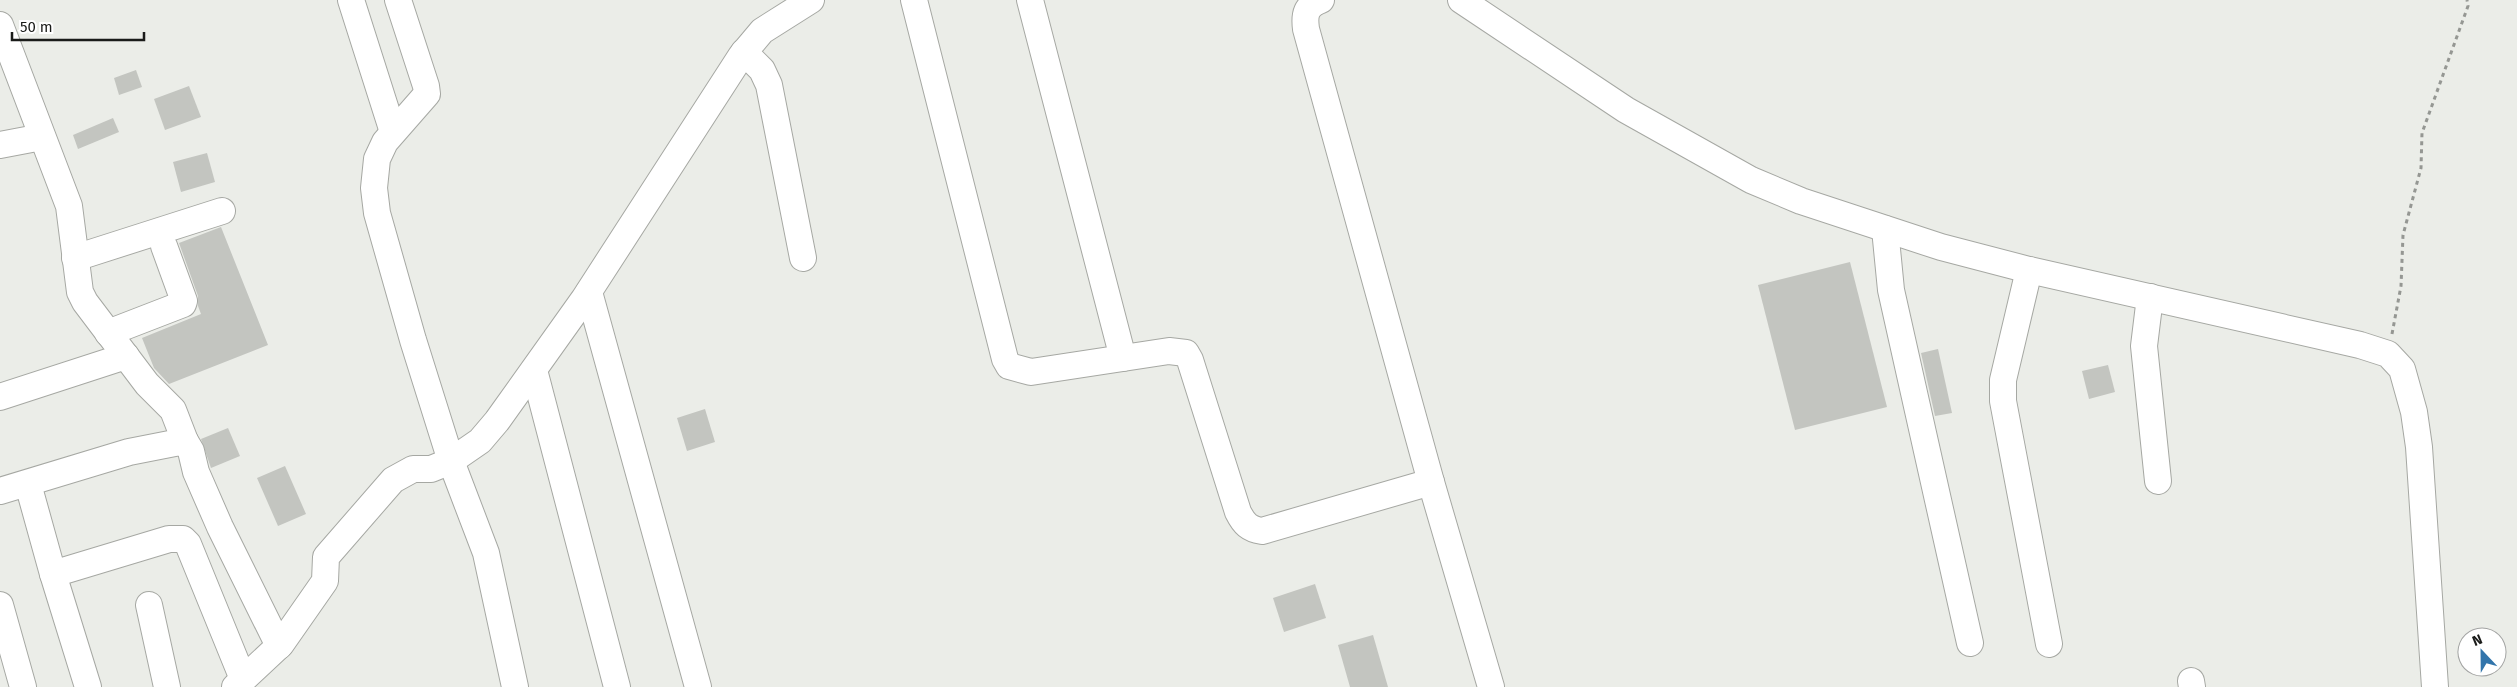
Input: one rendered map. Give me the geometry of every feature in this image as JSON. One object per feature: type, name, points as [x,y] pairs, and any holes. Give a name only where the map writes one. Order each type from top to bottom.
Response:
[{"type":"street","points":[[351,0],[393,132]]},
{"type":"street","points":[[398,0],[427,94],[385,142],[377,159],[374,188],[377,213],[412,340],[451,461],[486,553],[515,687]]},
{"type":"street","points":[[53,574],[169,539],[177,537],[183,539],[188,544],[244,682],[279,646],[325,581],[326,557],[393,480],[413,469],[431,469],[451,461],[480,441],[497,421],[589,292],[744,52],[762,31],[811,0]]},
{"type":"street","points":[[914,0],[1005,360],[1009,366],[1031,372],[1169,350],[1179,350],[1186,353],[1190,360],[1238,512],[1244,524],[1251,529],[1262,531],[1431,482]]},
{"type":"street","points":[[1030,0],[1123,358]]},
{"type":"street","points":[[1321,0],[1308,7],[1304,16],[1306,29],[1431,482],[1491,687]]},
{"type":"street","points":[[1460,0],[1626,110],[1752,180],[1801,201],[1941,248],[2029,270],[2360,345],[2388,354],[2402,370],[2407,383],[2418,438],[2435,687]]},
{"type":"street","points":[[0,25],[69,206],[80,292],[108,333],[147,384],[173,410],[191,451],[196,472],[220,526],[279,646]]},
{"type":"street","points":[[744,52],[762,70],[769,85],[803,258]]},
{"type":"street","points":[[0,145],[42,137]]},
{"type":"street","points":[[75,258],[222,211]]},
{"type":"street","points":[[1885,229],[1890,290],[1970,643]]},
{"type":"street","points":[[108,333],[183,304],[184,300],[164,246]]},
{"type":"street","points":[[2029,270],[2003,380],[2003,401],[2049,644]]},
{"type":"street","points":[[589,292],[698,687]]},
{"type":"street","points":[[2150,297],[2144,346],[2158,482]]},
{"type":"street","points":[[0,396],[126,356]]},
{"type":"street","points":[[534,370],[617,687]]},
{"type":"street","points":[[0,492],[129,452],[185,441]]},
{"type":"street","points":[[28,484],[53,574],[88,687]]},
{"type":"street","points":[[0,605],[23,687]]},
{"type":"street","points":[[149,605],[167,687]]},
{"type":"path","points":[[2388,354],[2401,286],[2403,235],[2421,168],[2422,133],[2468,6],[2467,0]]},
{"type":"building","points":[[136,70],[142,87],[119,95],[114,78]]},
{"type":"building","points":[[189,86],[201,117],[165,130],[154,99]]},
{"type":"building","points":[[113,118],[119,132],[78,149],[73,135]]},
{"type":"building","points":[[207,153],[215,182],[181,192],[173,162]]},
{"type":"building","points":[[221,227],[268,345],[169,384],[154,368],[142,338],[201,314],[198,306],[198,296],[179,243]]},
{"type":"building","points":[[1850,262],[1887,407],[1795,430],[1758,285]]},
{"type":"building","points":[[1938,349],[1952,413],[1935,416],[1921,353]]},
{"type":"building","points":[[2108,365],[2115,392],[2089,399],[2082,371]]},
{"type":"building","points":[[705,409],[715,442],[687,451],[677,418]]},
{"type":"building","points":[[228,428],[240,456],[211,468],[201,439]]},
{"type":"building","points":[[285,466],[306,514],[278,526],[257,478]]},
{"type":"building","points":[[1315,584],[1326,618],[1284,632],[1273,598]]},
{"type":"building","points":[[1373,635],[1388,687],[1350,687],[1338,645]]}]
